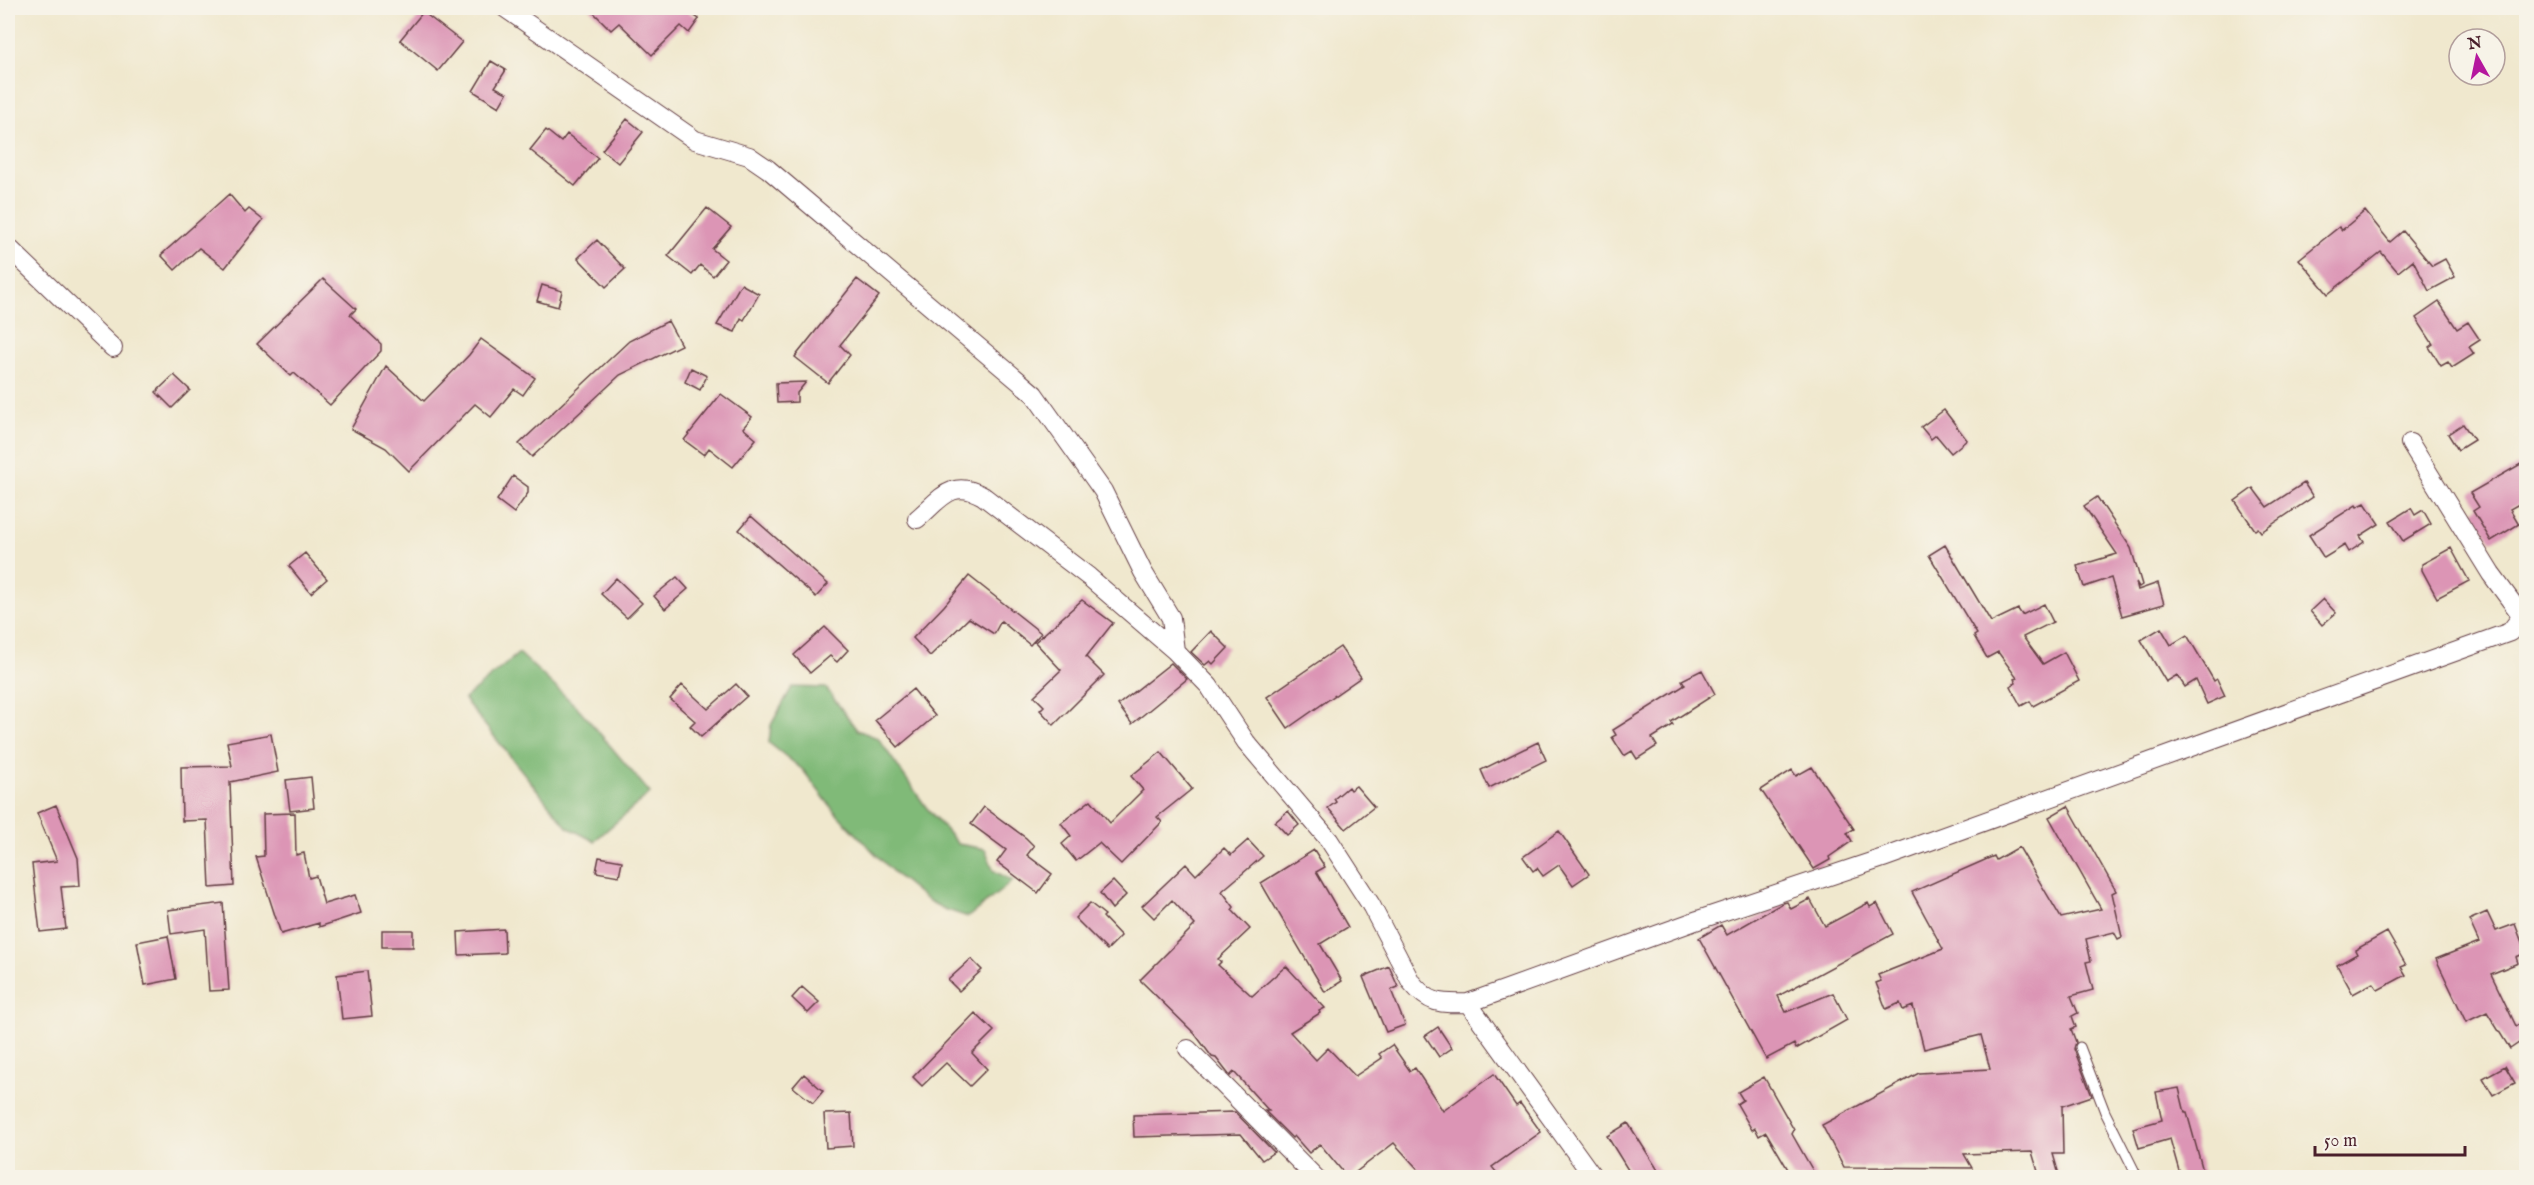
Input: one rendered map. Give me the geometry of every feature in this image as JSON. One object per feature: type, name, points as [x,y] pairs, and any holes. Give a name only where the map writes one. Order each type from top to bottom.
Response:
[{"type":"street","points":[[505,8],[695,140],[749,156],[1034,393],[1104,491],[1143,572],[1171,618],[1175,651]]},
{"type":"street","points":[[8,247],[113,348]]},
{"type":"street","points":[[917,519],[951,490],[961,488],[984,496],[1089,577],[1175,651],[1209,686],[1246,742],[1329,840],[1371,905],[1411,982],[1418,991],[1425,997],[1442,1004],[1468,1003],[1698,920],[1883,858],[2510,632],[2522,616],[2491,574],[2410,442]]},
{"type":"street","points":[[1468,1003],[1594,1178]]},
{"type":"street","points":[[1188,1049],[1316,1178]]},
{"type":"lane","points":[[2080,1047],[2105,1112],[2138,1178]]},
{"type":"green space","points":[[519,653],[580,710],[650,793],[594,841],[567,827],[464,699]]},
{"type":"green space","points":[[792,687],[826,688],[857,730],[878,738],[926,807],[958,844],[985,849],[994,871],[1013,881],[968,917],[944,909],[927,900],[895,874],[834,811],[803,770],[769,743],[771,725]]},
{"type":"building","points":[[589,8],[683,8],[699,19],[689,33],[681,26],[652,55],[619,23],[611,30]]},
{"type":"building","points":[[423,12],[462,42],[438,71],[400,40]]},
{"type":"building","points":[[491,61],[506,70],[495,87],[507,93],[499,107],[473,91]]},
{"type":"building","points":[[627,119],[643,132],[618,163],[602,150]]},
{"type":"building","points":[[546,130],[561,142],[567,134],[598,158],[575,186],[530,150]]},
{"type":"building","points":[[229,194],[245,213],[249,209],[263,220],[225,268],[199,248],[175,270],[161,255]]},
{"type":"building","points":[[707,208],[731,227],[712,249],[726,260],[713,276],[700,265],[692,275],[668,256]]},
{"type":"building","points":[[2365,211],[2390,242],[2403,231],[2432,266],[2445,259],[2455,277],[2429,291],[2413,260],[2398,272],[2381,252],[2328,294],[2299,259],[2339,227],[2342,230]]},
{"type":"building","points":[[597,240],[625,269],[606,287],[578,258]]},
{"type":"building","points":[[323,279],[356,309],[350,315],[381,344],[381,351],[330,405],[294,373],[291,376],[257,344]]},
{"type":"building","points":[[857,279],[879,296],[840,345],[850,355],[828,383],[795,357]]},
{"type":"building","points":[[741,284],[759,294],[744,320],[741,318],[735,332],[717,325]]},
{"type":"building","points":[[542,285],[562,291],[558,307],[537,301]]},
{"type":"building","points":[[2439,302],[2457,329],[2468,322],[2480,340],[2469,347],[2474,354],[2452,368],[2448,362],[2441,366],[2429,347],[2433,344],[2416,318]]},
{"type":"building","points":[[668,321],[681,345],[620,375],[532,457],[519,444],[629,341]]},
{"type":"building","points":[[481,339],[535,378],[523,395],[514,389],[491,417],[475,404],[409,471],[386,448],[351,429],[386,366],[424,401],[469,355]]},
{"type":"building","points":[[691,368],[707,376],[700,390],[685,382]]},
{"type":"building","points":[[174,375],[190,390],[172,408],[156,392]]},
{"type":"building","points":[[806,382],[797,393],[797,402],[777,403],[776,383]]},
{"type":"building","points":[[721,394],[752,417],[743,428],[756,439],[733,467],[709,448],[704,455],[684,440]]},
{"type":"building","points":[[1944,410],[1967,440],[1951,453],[1936,435],[1931,439],[1921,427]]},
{"type":"building","points":[[2463,424],[2474,440],[2458,450],[2448,434]]},
{"type":"building","points":[[2526,461],[2526,500],[2510,509],[2519,524],[2491,541],[2473,511],[2479,507],[2470,493]]},
{"type":"building","points":[[513,476],[528,487],[528,493],[514,513],[497,500]]},
{"type":"building","points":[[2304,483],[2313,497],[2261,532],[2258,528],[2255,530],[2235,501],[2253,488],[2267,507]]},
{"type":"building","points":[[2097,497],[2131,548],[2142,585],[2139,587],[2136,582],[2138,590],[2158,583],[2164,604],[2122,616],[2111,578],[2084,587],[2077,566],[2117,554],[2084,506]]},
{"type":"building","points":[[2365,503],[2379,524],[2360,536],[2364,542],[2349,552],[2345,545],[2324,558],[2309,535],[2356,505],[2357,507]]},
{"type":"building","points":[[2411,508],[2415,515],[2423,510],[2431,524],[2403,541],[2390,521]]},
{"type":"building","points":[[751,516],[828,584],[816,597],[739,530]]},
{"type":"building","points":[[1945,545],[1991,622],[2018,609],[2022,615],[2044,604],[2053,622],[2023,637],[2043,664],[2064,652],[2079,681],[2033,706],[2030,701],[2021,706],[2010,686],[2016,683],[2014,679],[2017,678],[1998,652],[1987,658],[1974,636],[1977,634],[1929,555]]},
{"type":"building","points":[[2451,548],[2469,581],[2437,598],[2422,570],[2422,564]]},
{"type":"building","points":[[305,553],[327,579],[311,593],[289,566]]},
{"type":"building","points":[[969,576],[1041,633],[1030,645],[1001,621],[994,634],[969,618],[930,656],[913,638]]},
{"type":"building","points":[[677,577],[688,589],[665,609],[654,596]]},
{"type":"building","points":[[616,578],[642,603],[627,618],[601,594]]},
{"type":"building","points":[[2323,599],[2336,613],[2322,625],[2310,611]]},
{"type":"building","points":[[1082,600],[1113,623],[1086,657],[1104,675],[1054,725],[1040,710],[1044,706],[1034,696],[1061,670],[1035,642]]},
{"type":"building","points":[[825,627],[848,650],[837,662],[830,656],[810,673],[794,655]]},
{"type":"building","points":[[2161,628],[2171,645],[2187,635],[2214,681],[2217,679],[2225,696],[2207,704],[2196,680],[2185,687],[2177,675],[2166,682],[2141,640]]},
{"type":"building","points":[[1211,631],[1228,648],[1213,664],[1210,661],[1205,665],[1191,652]]},
{"type":"building","points":[[1340,647],[1361,677],[1288,728],[1267,697]]},
{"type":"building","points":[[1171,663],[1187,679],[1132,724],[1118,705]]},
{"type":"building","points":[[1702,670],[1715,694],[1671,722],[1673,725],[1652,738],[1657,746],[1637,759],[1632,751],[1624,756],[1612,737],[1616,735],[1613,730],[1685,685],[1682,680]]},
{"type":"building","points":[[736,684],[747,696],[701,737],[690,726],[695,721],[670,699],[682,685],[708,709]]},
{"type":"building","points":[[913,689],[935,716],[898,747],[875,720]]},
{"type":"building","points":[[271,734],[278,772],[230,782],[234,886],[210,888],[207,820],[182,821],[181,767],[232,766],[227,742]]},
{"type":"building","points":[[1538,742],[1546,760],[1489,788],[1481,770]]},
{"type":"building","points":[[1161,752],[1192,789],[1157,817],[1162,822],[1121,864],[1099,843],[1076,861],[1062,844],[1071,836],[1061,823],[1091,800],[1110,823],[1143,790],[1131,776]]},
{"type":"building","points":[[1812,767],[1854,829],[1847,833],[1852,841],[1829,857],[1830,860],[1814,869],[1761,790],[1792,770],[1796,776]]},
{"type":"building","points":[[311,777],[314,808],[290,811],[286,780]]},
{"type":"building","points":[[1356,786],[1374,807],[1346,829],[1328,808],[1336,802],[1334,799],[1348,787],[1350,790]]},
{"type":"building","points":[[56,805],[78,858],[80,886],[61,887],[66,929],[40,932],[32,864],[57,861],[37,813]]},
{"type":"building","points":[[2068,806],[2116,891],[2112,893],[2122,937],[2118,939],[2114,932],[2086,939],[2091,961],[2086,962],[2093,990],[2071,996],[2078,1013],[2072,1016],[2076,1027],[2071,1029],[2076,1042],[2074,1049],[2092,1096],[2062,1106],[2063,1154],[2053,1154],[2060,1178],[2040,1178],[2032,1152],[1964,1154],[1972,1168],[1844,1167],[1822,1125],[1919,1073],[1990,1069],[1981,1035],[1924,1049],[1913,1006],[1903,1010],[1900,1003],[1886,1009],[1876,983],[1881,981],[1878,975],[1943,949],[1912,892],[1994,856],[1996,860],[2019,847],[2061,918],[2101,909],[2049,817]]},
{"type":"building","points":[[984,807],[1026,838],[1034,846],[1027,855],[1052,874],[1038,893],[997,862],[1006,850],[971,824]]},
{"type":"building","points":[[1288,811],[1299,825],[1287,835],[1275,822]]},
{"type":"building","points":[[295,813],[296,855],[304,853],[309,878],[316,876],[324,904],[355,895],[361,913],[319,927],[319,923],[281,934],[256,857],[264,856],[263,814]]},
{"type":"building","points":[[1559,831],[1589,874],[1573,885],[1559,865],[1543,876],[1537,868],[1533,871],[1523,857]]},
{"type":"building","points":[[1248,840],[1263,856],[1222,891],[1234,907],[1232,910],[1250,929],[1218,959],[1221,962],[1218,965],[1252,996],[1286,966],[1325,1008],[1290,1032],[1316,1060],[1328,1048],[1355,1076],[1382,1058],[1379,1054],[1392,1045],[1410,1071],[1415,1068],[1443,1111],[1494,1074],[1516,1106],[1520,1103],[1541,1132],[1492,1167],[1501,1178],[1426,1178],[1394,1143],[1348,1178],[1320,1144],[1309,1153],[1294,1136],[1292,1138],[1265,1111],[1269,1111],[1234,1072],[1230,1076],[1195,1034],[1140,980],[1195,925],[1172,900],[1154,918],[1142,906],[1186,864],[1196,875],[1224,848],[1231,855]]},
{"type":"building","points":[[1314,850],[1325,867],[1316,872],[1348,927],[1320,944],[1342,981],[1325,992],[1261,883]]},
{"type":"building","points":[[599,857],[622,861],[619,876],[596,872]]},
{"type":"building","points":[[1113,881],[1126,895],[1112,909],[1100,893]]},
{"type":"building","points":[[1810,899],[1825,926],[1868,903],[1870,907],[1877,903],[1893,934],[1778,996],[1786,1012],[1833,993],[1847,1020],[1796,1049],[1794,1044],[1766,1059],[1699,938],[1721,925],[1727,935],[1783,903],[1787,902],[1791,909]]},
{"type":"building","points":[[223,903],[229,990],[209,991],[205,929],[171,934],[168,910]]},
{"type":"building","points":[[1090,903],[1105,915],[1103,917],[1121,936],[1107,950],[1075,918]]},
{"type":"building","points":[[2487,912],[2496,931],[2515,924],[2526,953],[2516,957],[2518,963],[2491,974],[2516,1026],[2521,1023],[2526,1031],[2526,1038],[2510,1049],[2487,1012],[2466,1022],[2436,959],[2479,942],[2469,920]]},
{"type":"building","points":[[504,929],[505,953],[459,955],[458,932]]},
{"type":"building","points":[[382,930],[413,930],[413,947],[382,947]]},
{"type":"building","points":[[2387,932],[2406,965],[2401,967],[2406,975],[2378,990],[2373,983],[2353,994],[2337,965],[2357,954],[2355,950]]},
{"type":"building","points":[[168,936],[176,979],[145,985],[137,942]]},
{"type":"building","points":[[971,959],[982,970],[959,991],[948,980]]},
{"type":"building","points":[[1389,966],[1398,987],[1391,990],[1405,1025],[1386,1032],[1363,977]]},
{"type":"building","points":[[367,971],[372,1016],[342,1019],[337,975]]},
{"type":"building","points":[[802,987],[819,1002],[808,1013],[792,998]]},
{"type":"building","points":[[975,1013],[994,1031],[972,1053],[987,1069],[970,1086],[946,1063],[922,1086],[913,1077]]},
{"type":"building","points":[[1438,1027],[1452,1048],[1439,1057],[1425,1036]]},
{"type":"building","points":[[2505,1066],[2515,1083],[2493,1095],[2483,1078]]},
{"type":"building","points":[[804,1074],[823,1091],[813,1103],[793,1087]]},
{"type":"building","points":[[1764,1077],[1794,1130],[1792,1134],[1817,1178],[1793,1178],[1766,1132],[1759,1136],[1755,1128],[1752,1130],[1737,1104],[1743,1100],[1738,1092]]},
{"type":"building","points":[[2179,1088],[2205,1178],[2181,1178],[2170,1139],[2139,1148],[2133,1128],[2162,1120],[2156,1092]]},
{"type":"building","points":[[1235,1112],[1274,1152],[1262,1160],[1241,1134],[1134,1137],[1133,1115]]},
{"type":"building","points":[[851,1113],[853,1146],[826,1148],[824,1114]]},
{"type":"building","points":[[1628,1123],[1663,1178],[1633,1178],[1607,1136]]}]
